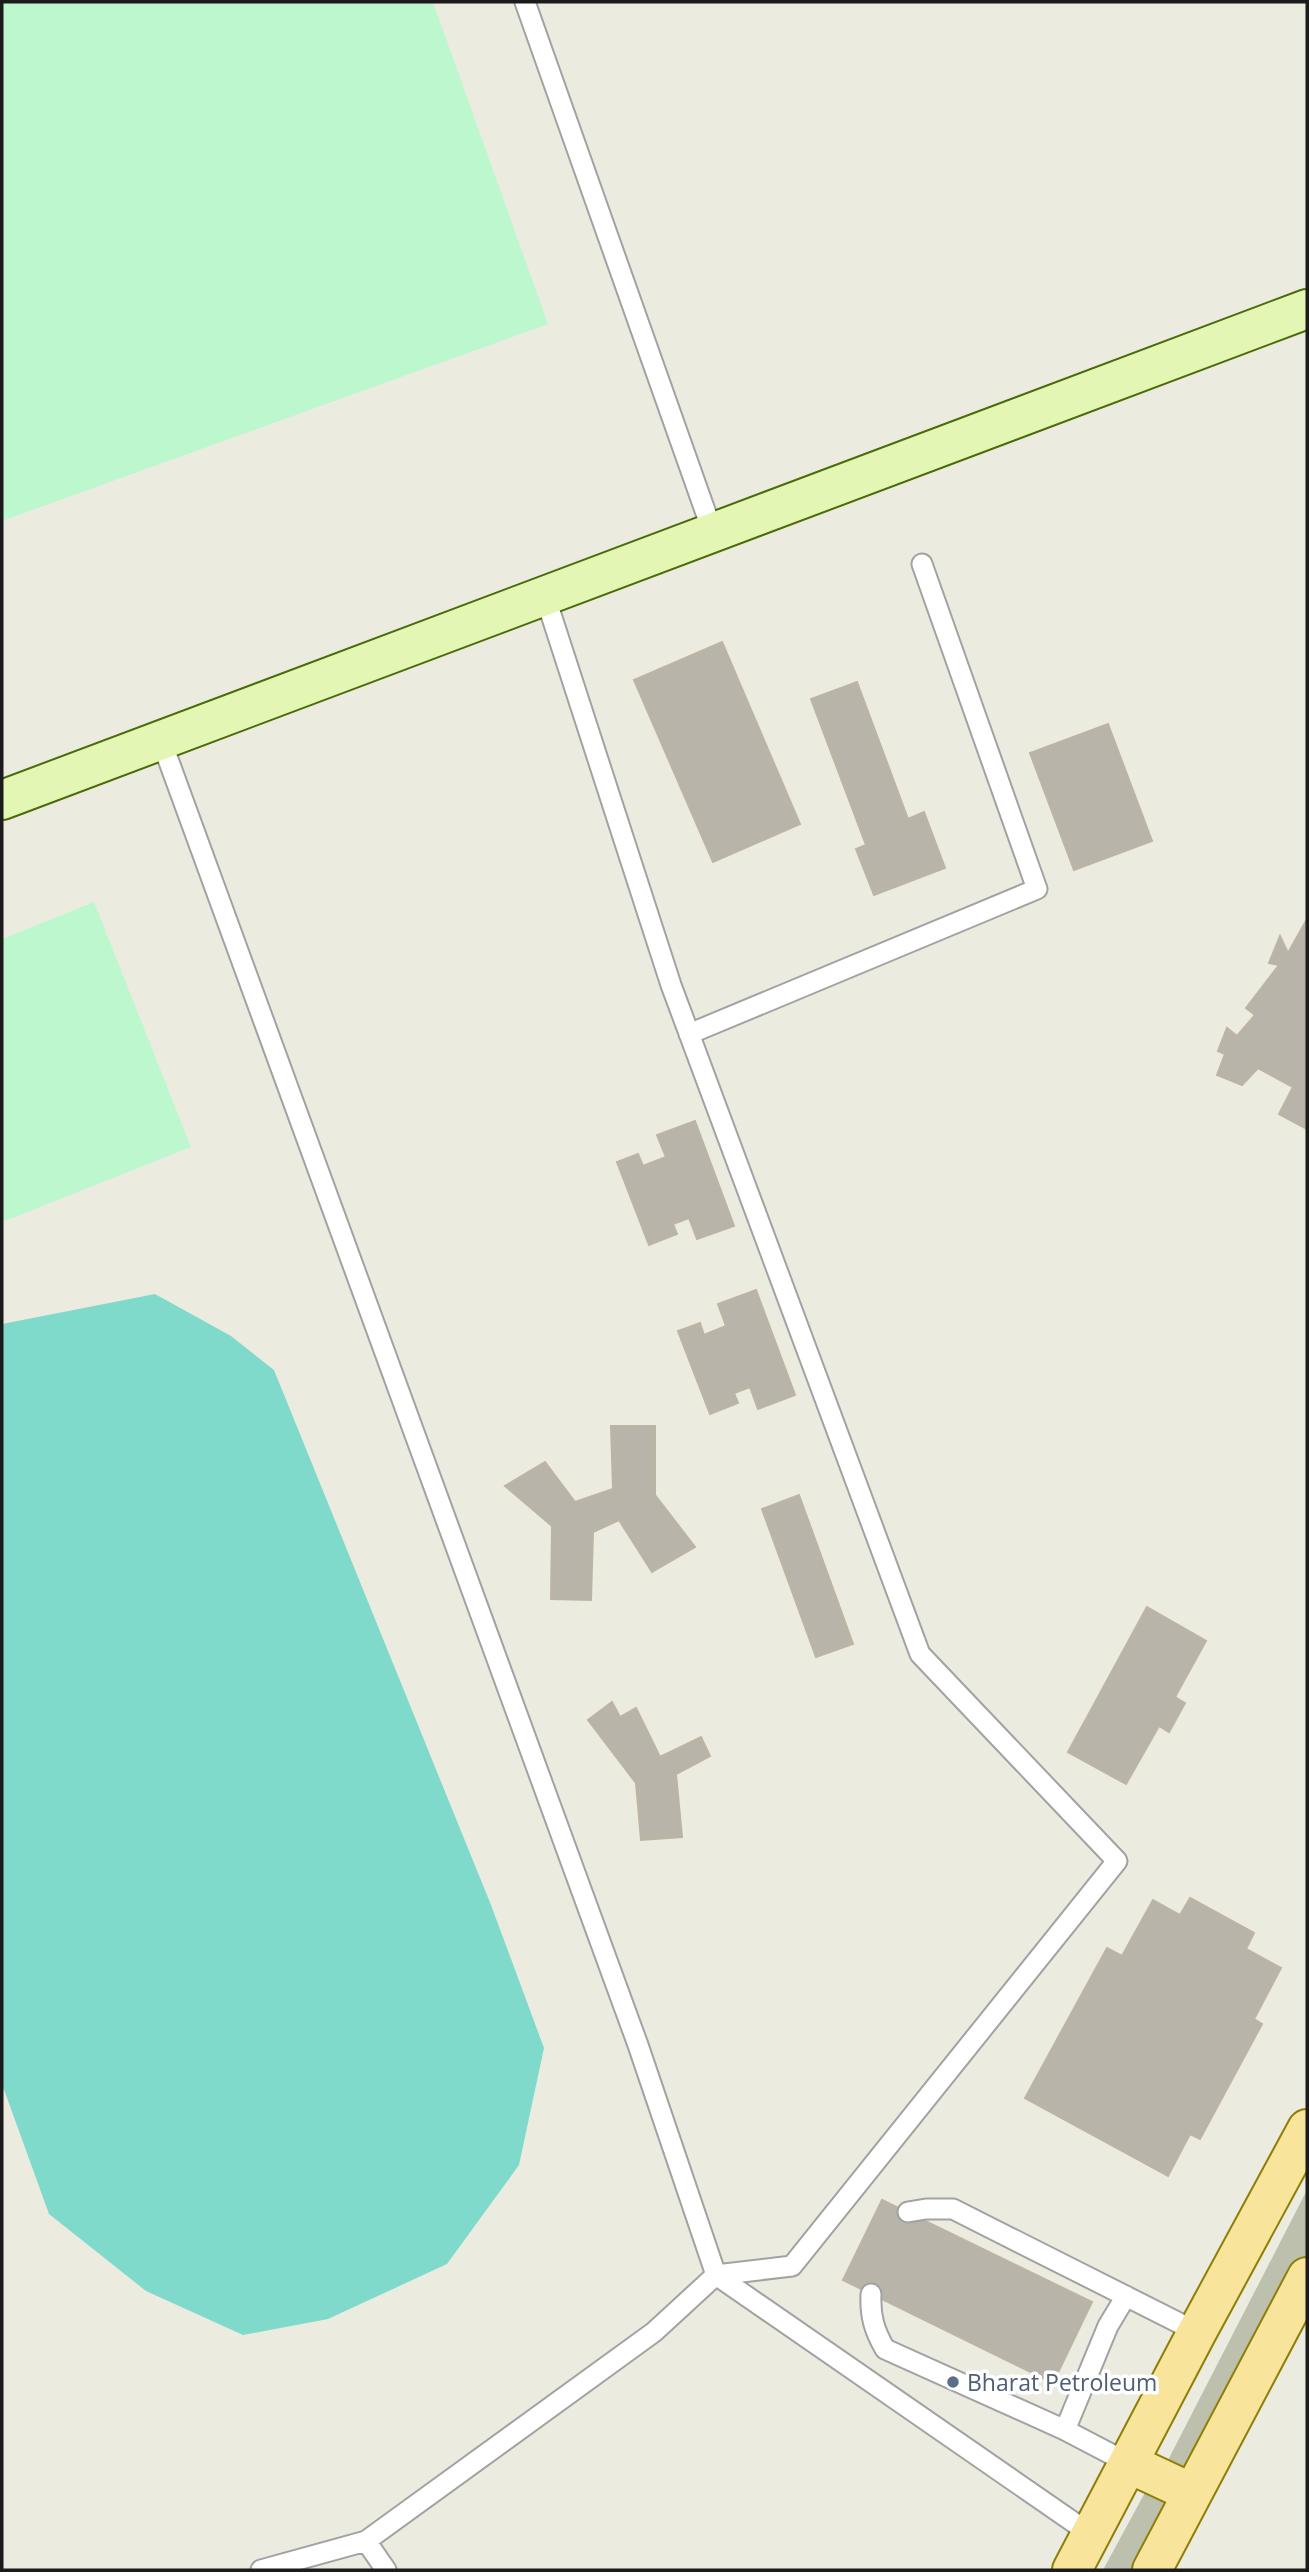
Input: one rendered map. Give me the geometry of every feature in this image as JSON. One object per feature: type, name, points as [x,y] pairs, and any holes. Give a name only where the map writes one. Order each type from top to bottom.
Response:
[{"type":"main road","points":[[1072,2570],[1307,2129]]},
{"type":"main road","points":[[1152,2570],[1307,2277]]},
{"type":"main road","points":[[1130,2464],[1192,2493]]},
{"type":"street","points":[[2,800],[1307,309]]},
{"type":"lane","points":[[525,2],[713,533]]},
{"type":"lane","points":[[689,1034],[1037,889],[922,564]]},
{"type":"lane","points":[[261,2570],[366,2541],[654,2332],[716,2275],[792,2266],[1117,1861],[920,1654],[689,1034],[545,596]]},
{"type":"lane","points":[[161,740],[634,2032],[716,2275],[1092,2535]]},
{"type":"lane","points":[[908,2212],[953,2209],[1197,2332]]},
{"type":"lane","points":[[871,2294],[870,2315],[875,2332],[885,2349],[1065,2430],[1130,2464]]},
{"type":"lane","points":[[1065,2430],[1108,2326],[1126,2296]]},
{"type":"lane","points":[[366,2541],[386,2570]]},
{"type":"shaded area","points":[[155,1294],[231,1336],[274,1370],[491,1905],[544,2048],[519,2165],[447,2264],[328,2319],[243,2335],[146,2291],[49,2214],[2,2084],[2,1324]]},
{"type":"shaded area","points":[[1307,2190],[1307,2255],[1188,2482],[1166,2464]]},
{"type":"shaded area","points":[[1154,2476],[1183,2495],[1145,2570],[1103,2570]]},
{"type":"green space","points":[[2,2],[433,2],[548,324],[2,521]]},
{"type":"green space","points":[[94,902],[191,1147],[2,1222],[2,939]]},
{"type":"building","points":[[722,642],[800,824],[713,862],[634,680]]},
{"type":"building","points":[[857,682],[908,819],[924,812],[945,868],[874,895],[856,849],[866,845],[811,699]]},
{"type":"building","points":[[1108,724],[1152,841],[1074,870],[1030,753]]},
{"type":"building","points":[[1307,919],[1307,1129],[1279,1114],[1293,1087],[1258,1068],[1242,1085],[1217,1075],[1225,1054],[1218,1051],[1227,1028],[1237,1036],[1255,1015],[1246,1008],[1279,965],[1269,963],[1280,936],[1288,953]]},
{"type":"building","points":[[695,1121],[734,1226],[697,1239],[689,1218],[673,1224],[677,1234],[649,1245],[617,1162],[638,1154],[643,1166],[666,1157],[657,1135]]},
{"type":"building","points":[[756,1290],[795,1395],[758,1409],[750,1387],[734,1393],[738,1403],[710,1414],[678,1331],[700,1323],[704,1335],[726,1326],[718,1304]]},
{"type":"building","points":[[611,1426],[655,1426],[655,1495],[695,1547],[652,1572],[619,1520],[593,1532],[591,1600],[551,1599],[552,1526],[505,1486],[545,1462],[575,1502],[613,1489]]},
{"type":"building","points":[[799,1495],[853,1644],[816,1657],[762,1509]]},
{"type":"building","points":[[1147,1607],[1206,1641],[1175,1697],[1185,1703],[1169,1732],[1159,1726],[1126,1784],[1068,1752]]},
{"type":"building","points":[[612,1702],[620,1717],[636,1708],[660,1757],[701,1737],[710,1756],[676,1774],[682,1837],[641,1840],[636,1783],[588,1720]]},
{"type":"building","points":[[1190,1898],[1254,1933],[1246,1949],[1281,1968],[1254,2019],[1262,2024],[1200,2139],[1190,2134],[1168,2176],[1025,2098],[1107,1948],[1122,1956],[1153,1900],[1180,1915]]},
{"type":"building","points":[[882,2200],[1092,2302],[1053,2383],[843,2280]]},
{"type":"place","name":"Bharat Petroleum","points":[[953,2382]]}]
